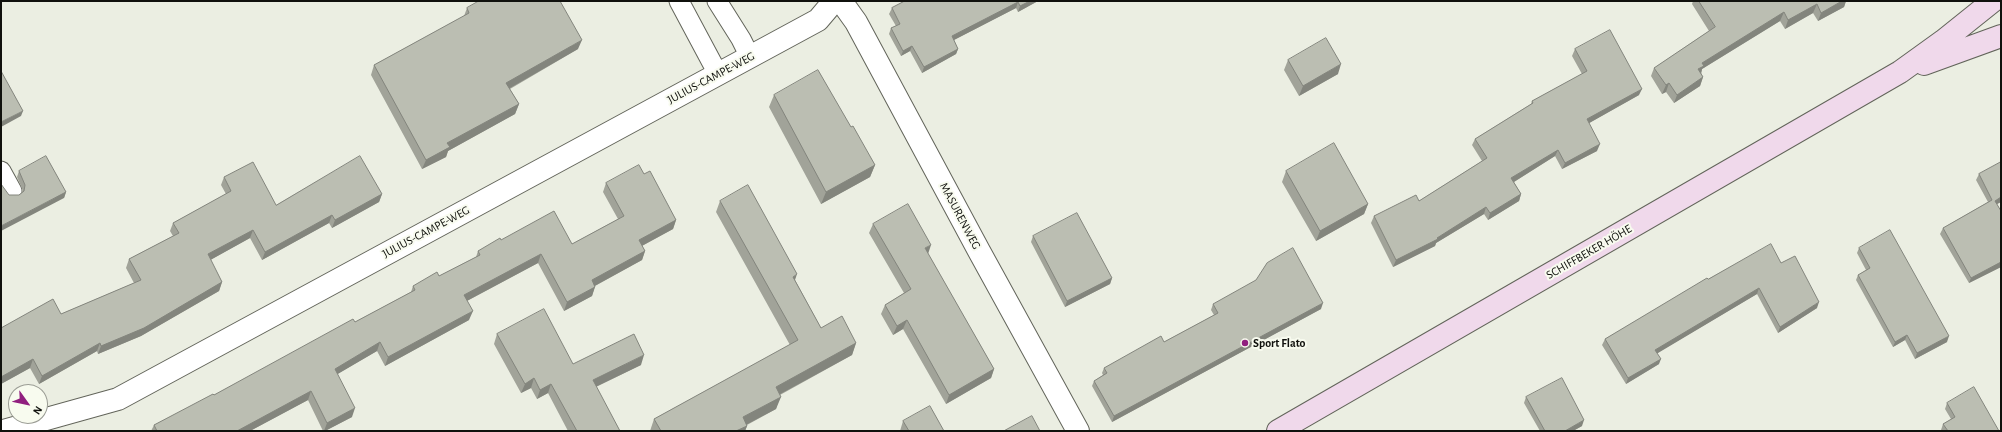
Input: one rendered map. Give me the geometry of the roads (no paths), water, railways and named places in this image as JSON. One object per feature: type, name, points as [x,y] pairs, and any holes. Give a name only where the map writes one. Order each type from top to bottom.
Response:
[{"type":"main road","name":"SCHIFFBEKER HÖHE","points":[[1278,431],[1900,72],[1943,41],[1993,1]]},
{"type":"main road","name":"SCHIFFBEKER HÖHE","points":[[1900,72],[2001,36]]},
{"type":"street","name":"JULIUS-CAMPE-WEG","points":[[3,431],[118,399],[818,20],[829,7],[831,1]]},
{"type":"street","name":"MASURENWEG","points":[[841,1],[856,22],[1078,431]]},
{"type":"lane","points":[[679,1],[718,74]]},
{"type":"lane","points":[[717,1],[741,39],[750,57]]},
{"type":"lane","points":[[1,171],[12,191]]},
{"type":"place","name":"Sport Flato","points":[[1245,343]]}]
